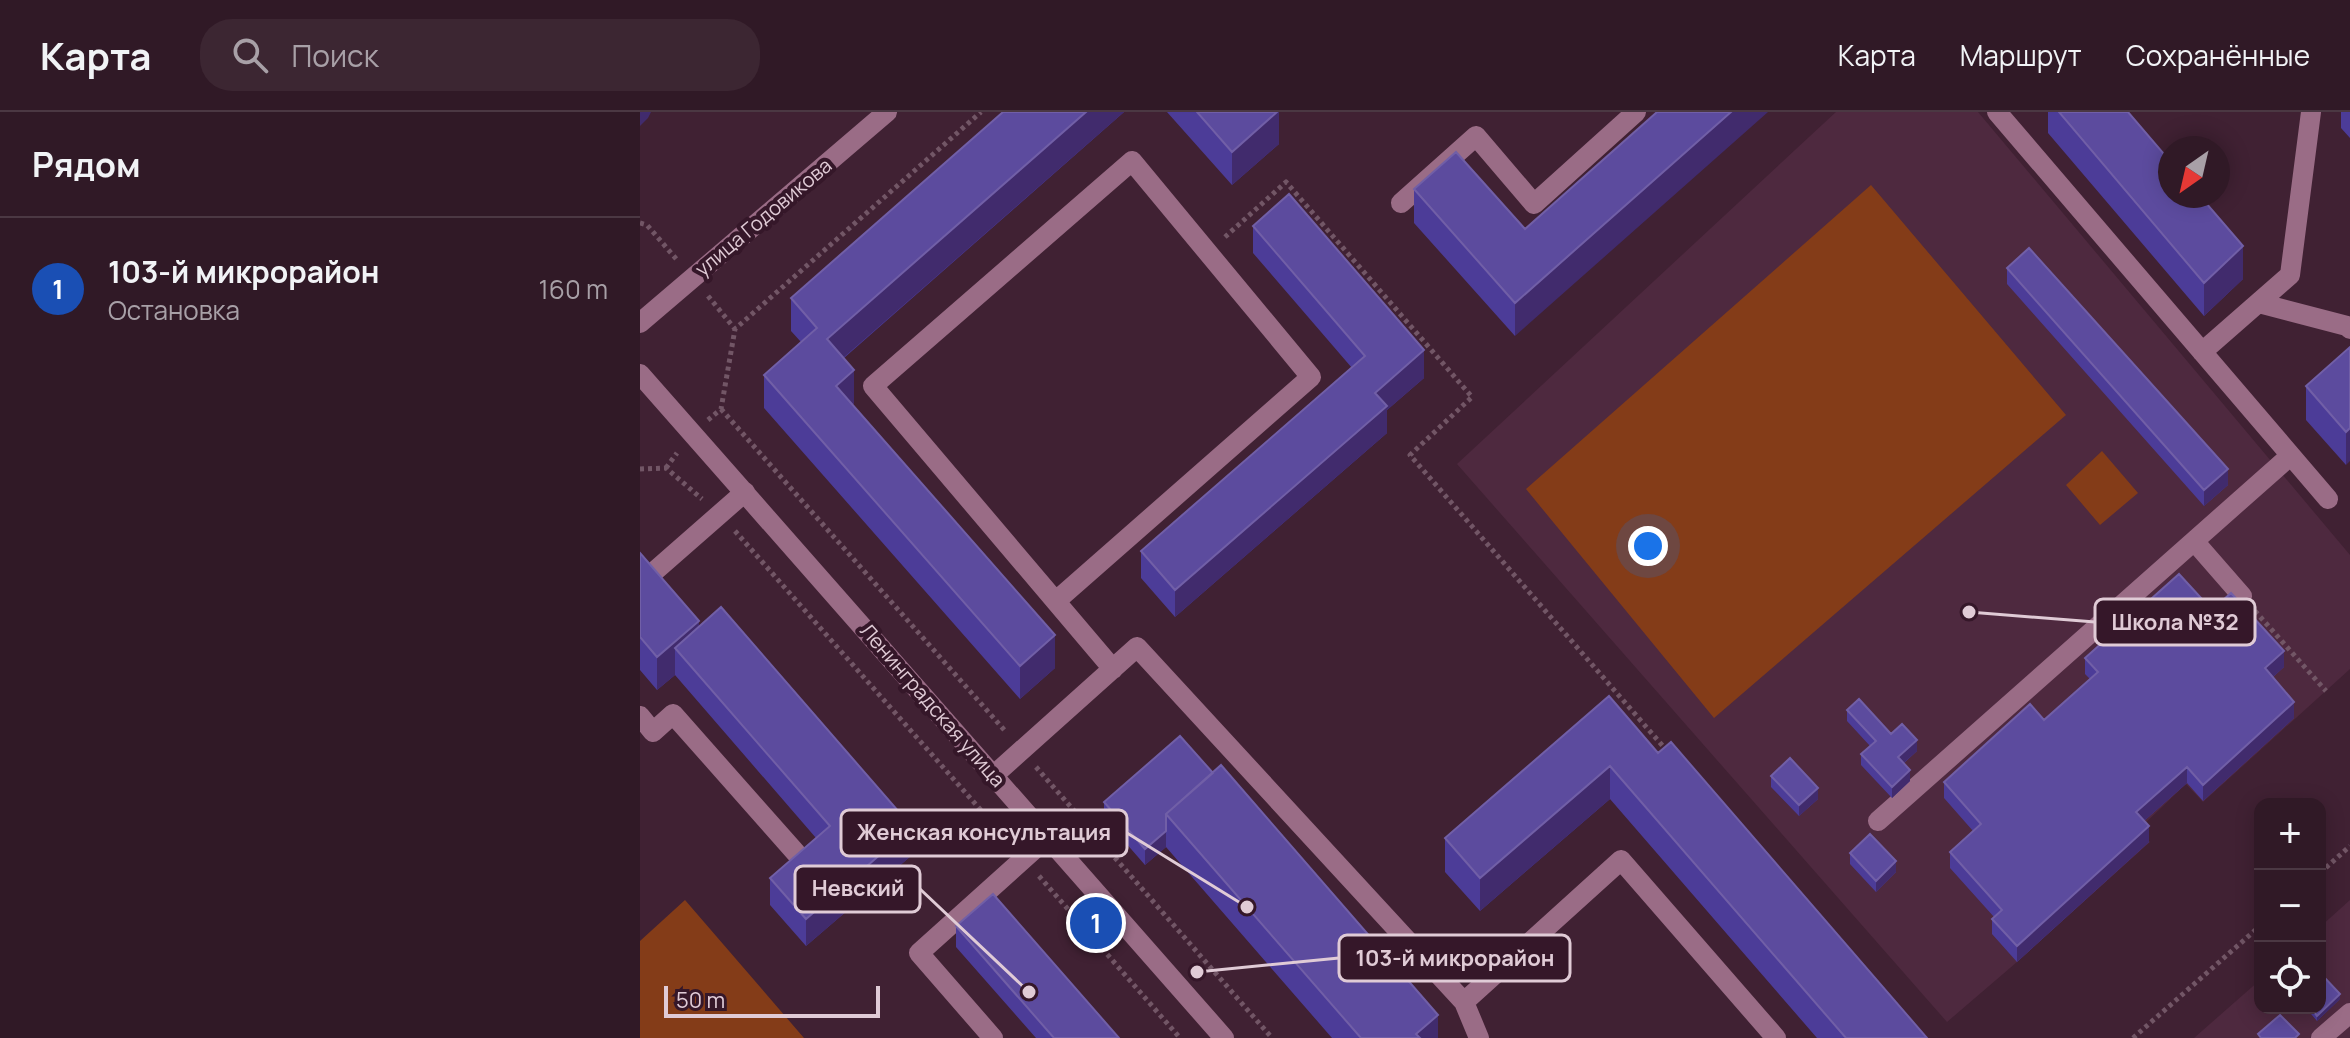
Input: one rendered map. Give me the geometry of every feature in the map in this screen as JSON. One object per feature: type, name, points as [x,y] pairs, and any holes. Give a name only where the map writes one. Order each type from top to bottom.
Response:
[{"type":"street","name":"улица Годовикова","points":[[640,323],[887,112]]},
{"type":"street","points":[[1401,203],[1476,136],[1534,204],[1636,112]]},
{"type":"street","points":[[1997,112],[2328,499]]},
{"type":"street","points":[[2202,352],[2290,275],[2311,112]]},
{"type":"street","points":[[1056,601],[1311,377],[1132,161],[873,386],[1113,669]]},
{"type":"street","points":[[2259,303],[2350,329]]},
{"type":"street","name":"Ленинградская улица","points":[[640,374],[1224,1038]]},
{"type":"street","points":[[1878,821],[2290,456]]},
{"type":"street","points":[[640,584],[745,492]]},
{"type":"street","points":[[2194,541],[2242,596]]},
{"type":"street","points":[[994,775],[1137,647],[1464,1002],[1479,1038]]},
{"type":"street","points":[[640,716],[653,732],[673,714],[796,853]]},
{"type":"street","points":[[993,1038],[919,953],[1048,837]]},
{"type":"street","points":[[1464,1002],[1621,860],[1776,1038]]},
{"type":"street","points":[[2321,1038],[2350,1013]]},
{"type":"path","points":[[981,112],[735,329],[721,409],[1272,1038]]},
{"type":"path","points":[[1207,254],[1286,182],[1472,397],[1410,455],[1677,764]]},
{"type":"path","points":[[640,469],[666,468],[720,514],[1180,1038]]},
{"type":"path","points":[[2242,596],[2326,691]]},
{"type":"path","points":[[2323,870],[2350,846]]},
{"type":"path","points":[[2133,1038],[2254,931]]},
{"type":"shaded area","points":[[1836,112],[1978,112],[2350,555],[2350,669],[2203,802],[2186,784],[2139,829],[2150,842],[1947,1022],[1457,464]]},
{"type":"shaded area","points":[[1871,185],[2066,415],[1714,718],[1526,489]]},
{"type":"shaded area","points":[[2102,451],[2138,493],[2100,525],[2066,485]]},
{"type":"shaded area","points":[[685,900],[804,1038],[640,1038],[640,941]]},
{"type":"shaded area","points":[[2350,900],[2350,1038],[2194,1038],[2254,985],[2254,1014],[2326,1014],[2326,922]]},
{"type":"building","points":[[1003,112],[1086,112],[827,339],[854,370],[836,386],[1055,635],[1020,666],[764,375],[817,328],[791,298]]},
{"type":"building","points":[[1197,112],[1277,112],[1232,152]]},
{"type":"building","points":[[1657,112],[1731,112],[1515,303],[1414,189],[1456,152],[1525,229]]},
{"type":"building","points":[[2059,112],[2128,112],[2158,147],[2158,208],[2210,208],[2243,246],[2204,283]]},
{"type":"building","points":[[1289,194],[1424,350],[1375,393],[1387,406],[1175,590],[1141,551],[1365,356],[1253,226]]},
{"type":"building","points":[[2029,248],[2228,469],[2204,490],[2007,268]]},
{"type":"building","points":[[2350,347],[2350,428],[2346,432],[2306,386]]},
{"type":"building","points":[[640,553],[699,621],[657,657],[640,637]]},
{"type":"building","points":[[2179,574],[2212,610],[2231,593],[2284,651],[2265,668],[2294,702],[2203,785],[2187,767],[2136,812],[2149,826],[2017,946],[1992,919],[2002,910],[1950,852],[1981,824],[1944,782],[2030,704],[2044,720],[2098,672],[2085,658]]},
{"type":"building","points":[[721,607],[912,827],[806,919],[770,878],[830,826],[675,648]]},
{"type":"building","points":[[1609,696],[1658,753],[1671,742],[1927,1038],[1846,1038],[1610,766],[1480,878],[1445,838]]},
{"type":"building","points":[[1859,699],[1891,734],[1902,724],[1917,740],[1898,757],[1910,770],[1892,787],[1861,754],[1876,741],[1847,710]]},
{"type":"building","points":[[1180,736],[1213,773],[1166,814],[1166,831],[1145,849],[1104,802]]},
{"type":"building","points":[[1790,758],[1818,788],[1799,805],[1771,776]]},
{"type":"building","points":[[1221,765],[1438,1015],[1416,1034],[1420,1038],[1361,1038],[1166,814]]},
{"type":"building","points":[[1870,834],[1896,861],[1876,881],[1850,853]]},
{"type":"building","points":[[993,894],[1119,1038],[1054,1038],[956,926]]},
{"type":"building","points":[[2326,979],[2340,994],[2326,1007]]},
{"type":"building","points":[[2280,1015],[2299,1034],[2295,1038],[2261,1038],[2258,1034]]},
{"type":"place","name":"Школа №32","points":[[1969,612]]},
{"type":"place","name":"Женская консультация","points":[[1247,907]]},
{"type":"place","name":"103-й микрорайон","points":[[1096,923]]},
{"type":"place","name":"103-й микрорайон","points":[[1197,972]]},
{"type":"place","name":"Невский","points":[[1029,992]]}]
